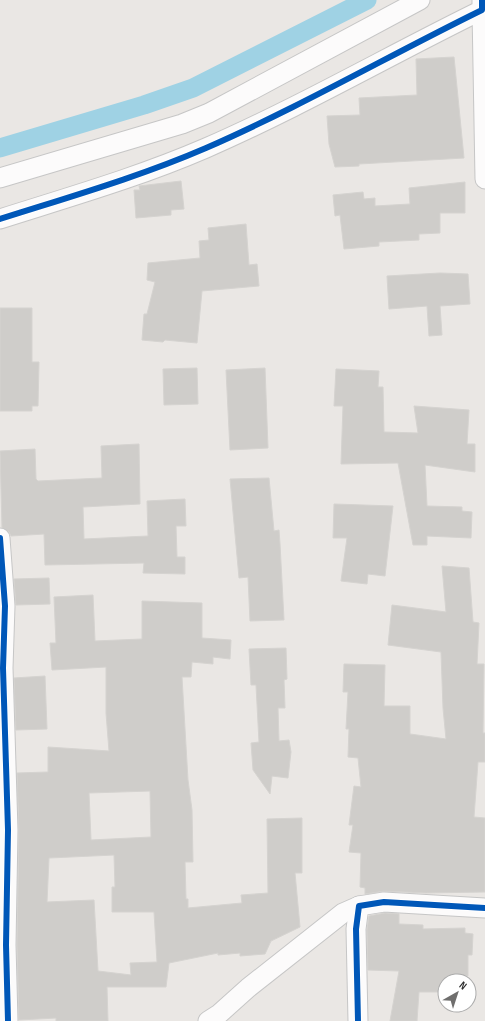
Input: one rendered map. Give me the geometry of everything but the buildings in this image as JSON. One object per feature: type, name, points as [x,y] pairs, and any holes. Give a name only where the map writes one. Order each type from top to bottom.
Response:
[{"type":"street","points":[[0,178],[182,124],[209,113],[420,0]]},
{"type":"street","points":[[0,219],[138,175],[206,148],[289,109],[482,5],[485,179]]},
{"type":"street","points":[[0,538],[5,606],[3,668],[8,830],[6,944],[8,1021]]},
{"type":"street","points":[[215,1019],[248,988],[343,913],[359,906],[384,902],[485,908]]},
{"type":"street","points":[[358,1021],[356,929],[359,906]]},
{"type":"waterway","points":[[0,148],[144,105],[193,88],[367,0]]},
{"type":"cycle path","points":[[0,219],[104,186],[206,148],[276,115],[482,10],[482,0]]},
{"type":"cycle path","points":[[0,538],[5,606],[3,668],[8,830],[6,945],[8,1021]]},
{"type":"cycle path","points":[[358,1021],[356,929],[359,906],[384,902],[485,908]]}]
